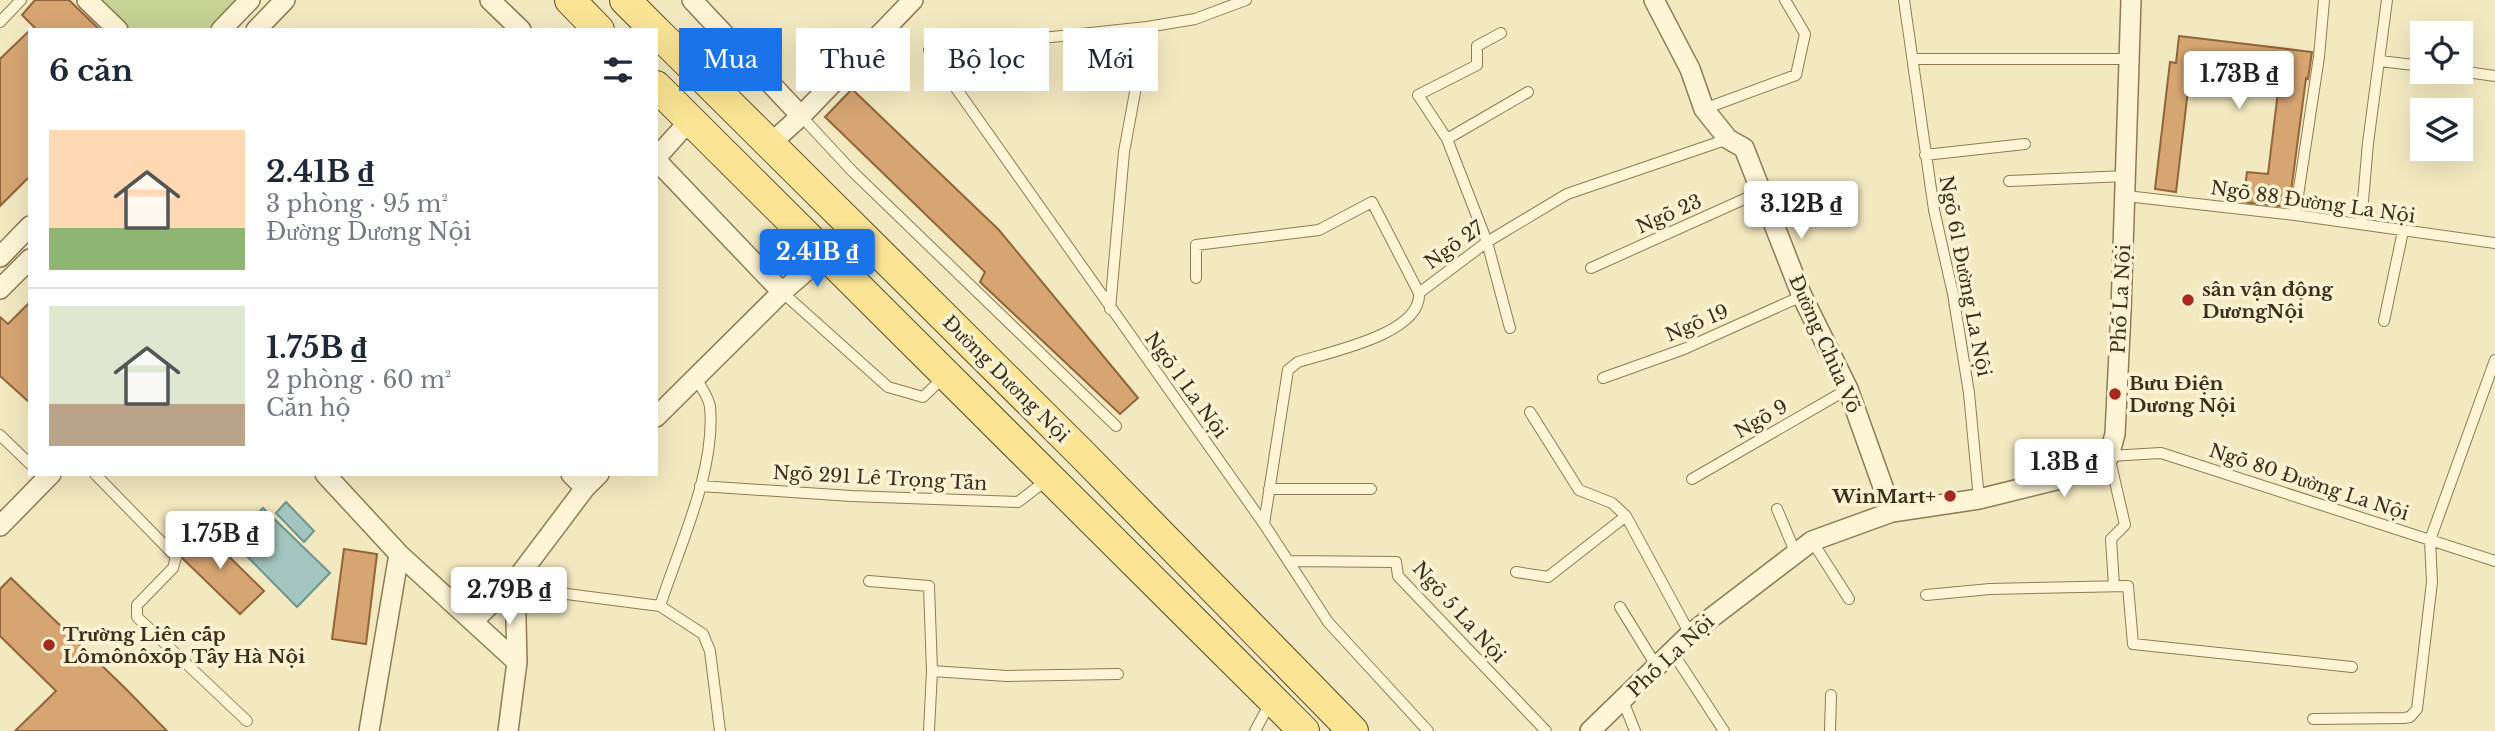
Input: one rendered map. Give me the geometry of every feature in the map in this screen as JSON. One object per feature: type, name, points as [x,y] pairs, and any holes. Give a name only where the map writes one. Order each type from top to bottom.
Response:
[{"type":"main road","points":[[570,0],[598,28]]},
{"type":"main road","name":"Đường Dương Nội","points":[[625,0],[654,28]]},
{"type":"main road","name":"Đường Dương Nội","points":[[658,32],[1090,463],[1353,731]]},
{"type":"main road","name":"Đường Dương Nội","points":[[658,88],[1304,731]]},
{"type":"street","points":[[87,0],[116,28]]},
{"type":"street","points":[[223,28],[250,0]]},
{"type":"street","points":[[258,28],[285,0]]},
{"type":"street","points":[[490,0],[519,28]]},
{"type":"street","points":[[692,0],[802,116]]},
{"type":"street","points":[[770,144],[802,116],[913,0]]},
{"type":"street","name":"Đường Chùa Võ","points":[[1654,0],[1690,69],[1703,109],[1728,139],[1744,148],[1802,296],[1848,389],[1892,512]]},
{"type":"street","name":"Phố La Nội","points":[[1590,731],[1690,634],[1812,541],[1892,512],[1979,499],[2060,479],[2109,456],[2115,434],[2127,186],[2132,0]]},
{"type":"street","points":[[658,157],[690,120]]},
{"type":"street","points":[[658,161],[782,292]]},
{"type":"street","points":[[0,257],[28,228]]},
{"type":"street","points":[[658,415],[782,292],[825,255]]},
{"type":"street","points":[[0,289],[28,261]]},
{"type":"street","points":[[0,526],[46,476]]},
{"type":"street","points":[[327,476],[399,554],[517,662]]},
{"type":"street","points":[[473,621],[515,581],[585,479]]},
{"type":"street","points":[[369,731],[399,554]]},
{"type":"street","points":[[508,731],[517,662],[515,581]]},
{"type":"lane","points":[[0,22],[21,0]]},
{"type":"lane","points":[[1110,309],[1124,152],[1147,27],[1195,19],[1246,0]]},
{"type":"lane","points":[[1703,109],[1796,75],[1805,34],[1785,0]]},
{"type":"lane","name":"Ngõ 61 Đường La Nội","points":[[1904,0],[1934,210],[1953,294],[1967,381],[1979,499]]},
{"type":"lane","points":[[2295,215],[2319,57],[2324,0]]},
{"type":"lane","points":[[2361,224],[2368,143],[2387,0]]},
{"type":"lane","name":"Ngõ 1 La Nội","points":[[1147,27],[929,50],[1264,524],[1328,622],[1428,731]]},
{"type":"lane","points":[[1501,33],[1477,46],[1477,65],[1418,95],[1447,139],[1487,242],[1510,328]]},
{"type":"lane","points":[[1913,59],[2130,59]]},
{"type":"lane","points":[[2380,61],[2410,65]]},
{"type":"lane","points":[[2473,73],[2495,76]]},
{"type":"lane","points":[[1447,139],[1528,92]]},
{"type":"lane","points":[[802,116],[853,172],[1116,426]]},
{"type":"lane","name":"Ngõ 27","points":[[1196,278],[1196,245],[1319,230],[1373,202],[1419,293],[1487,242],[1567,194],[1728,139]]},
{"type":"lane","points":[[1925,155],[2025,145]]},
{"type":"lane","name":"Ngõ 88 Đường La Nội","points":[[2009,181],[2127,186],[2295,215],[2495,243]]},
{"type":"lane","name":"Ngõ 23","points":[[1591,268],[1760,192]]},
{"type":"lane","points":[[2384,321],[2403,231]]},
{"type":"lane","points":[[782,292],[888,387],[923,397],[946,375]]},
{"type":"lane","points":[[1264,524],[1288,370],[1298,362],[1398,327],[1414,313],[1419,302],[1419,293]]},
{"type":"lane","name":"Ngõ 19","points":[[1603,378],[1684,349],[1802,296]]},
{"type":"lane","points":[[2313,719],[2404,718],[2414,714],[2432,582],[2430,540],[2495,363]]},
{"type":"lane","points":[[660,606],[700,486],[709,447],[710,404],[696,378]]},
{"type":"lane","name":"Ngõ 9","points":[[1692,479],[1848,389]]},
{"type":"lane","points":[[1530,412],[1579,490],[1612,503],[1626,516],[1690,634]]},
{"type":"lane","points":[[0,435],[28,462]]},
{"type":"lane","name":"Ngõ 80 Đường La Nội","points":[[2109,456],[2161,453],[2495,561]]},
{"type":"lane","points":[[2109,456],[2125,525],[2111,539],[2114,586]]},
{"type":"lane","points":[[97,476],[176,557],[173,568],[137,605],[137,617],[247,721]]},
{"type":"lane","name":"Ngõ 291 Lê Trọng Tấn","points":[[700,486],[851,496],[1018,502],[1049,477]]},
{"type":"lane","points":[[1269,489],[1371,489]]},
{"type":"lane","points":[[1777,509],[1796,554]]},
{"type":"lane","points":[[1516,572],[1548,577],[1626,516]]},
{"type":"lane","points":[[1812,541],[1849,599]]},
{"type":"lane","name":"Ngõ 5 La Nội","points":[[1288,561],[1396,562],[1398,576],[1546,731]]},
{"type":"lane","points":[[515,581],[559,593],[660,606],[703,634],[710,652],[720,731]]},
{"type":"lane","points":[[869,581],[929,586],[932,671],[929,731]]},
{"type":"lane","points":[[1926,595],[1990,589],[2127,586],[2133,644],[2352,667]]},
{"type":"lane","points":[[1620,607],[1657,668]]},
{"type":"lane","points":[[1673,653],[1724,731]]},
{"type":"lane","points":[[932,671],[1007,676],[1118,674]]},
{"type":"lane","points":[[1830,731],[1831,695]]},
{"type":"lane","points":[[1255,731],[1272,699]]},
{"type":"lane","points":[[1623,701],[1635,731]]},
{"type":"green space","points":[[101,0],[243,0],[216,28],[126,28]]},
{"type":"water","points":[[286,502],[314,531],[304,542],[276,513]]},
{"type":"water","points":[[263,508],[330,573],[297,607],[231,540]]},
{"type":"building","points":[[35,0],[69,0],[98,28],[35,28],[22,15]]},
{"type":"building","points":[[28,32],[28,178],[0,206],[0,59]]},
{"type":"building","points":[[2179,36],[2312,52],[2308,79],[2306,78],[2289,207],[2243,202],[2247,172],[2268,174],[2280,75],[2191,65],[2176,192],[2155,189],[2170,62],[2176,63]]},
{"type":"building","points":[[850,91],[854,91],[999,230],[1138,398],[1120,414],[980,282],[985,272],[825,117]]},
{"type":"building","points":[[28,304],[28,401],[0,376],[0,317],[8,324]]},
{"type":"building","points":[[199,527],[264,591],[240,614],[183,559],[178,548]]},
{"type":"building","points":[[344,549],[377,554],[366,644],[332,639]]},
{"type":"building","name":"Trường Liên cấp Lômônôxốp Tây Hà Nội","points":[[11,578],[167,731],[15,731],[56,691],[0,636],[0,589]]},
{"type":"place","name":"sân vận động DươngNội","points":[[2188,300]]},
{"type":"place","name":"Bưu Điện Dương Nội","points":[[2115,394]]},
{"type":"place","name":"WinMart+","points":[[1950,496]]},
{"type":"place","name":"Trường Liên cấp Lômônôxốp Tây Hà Nội","points":[[49,645]]}]
